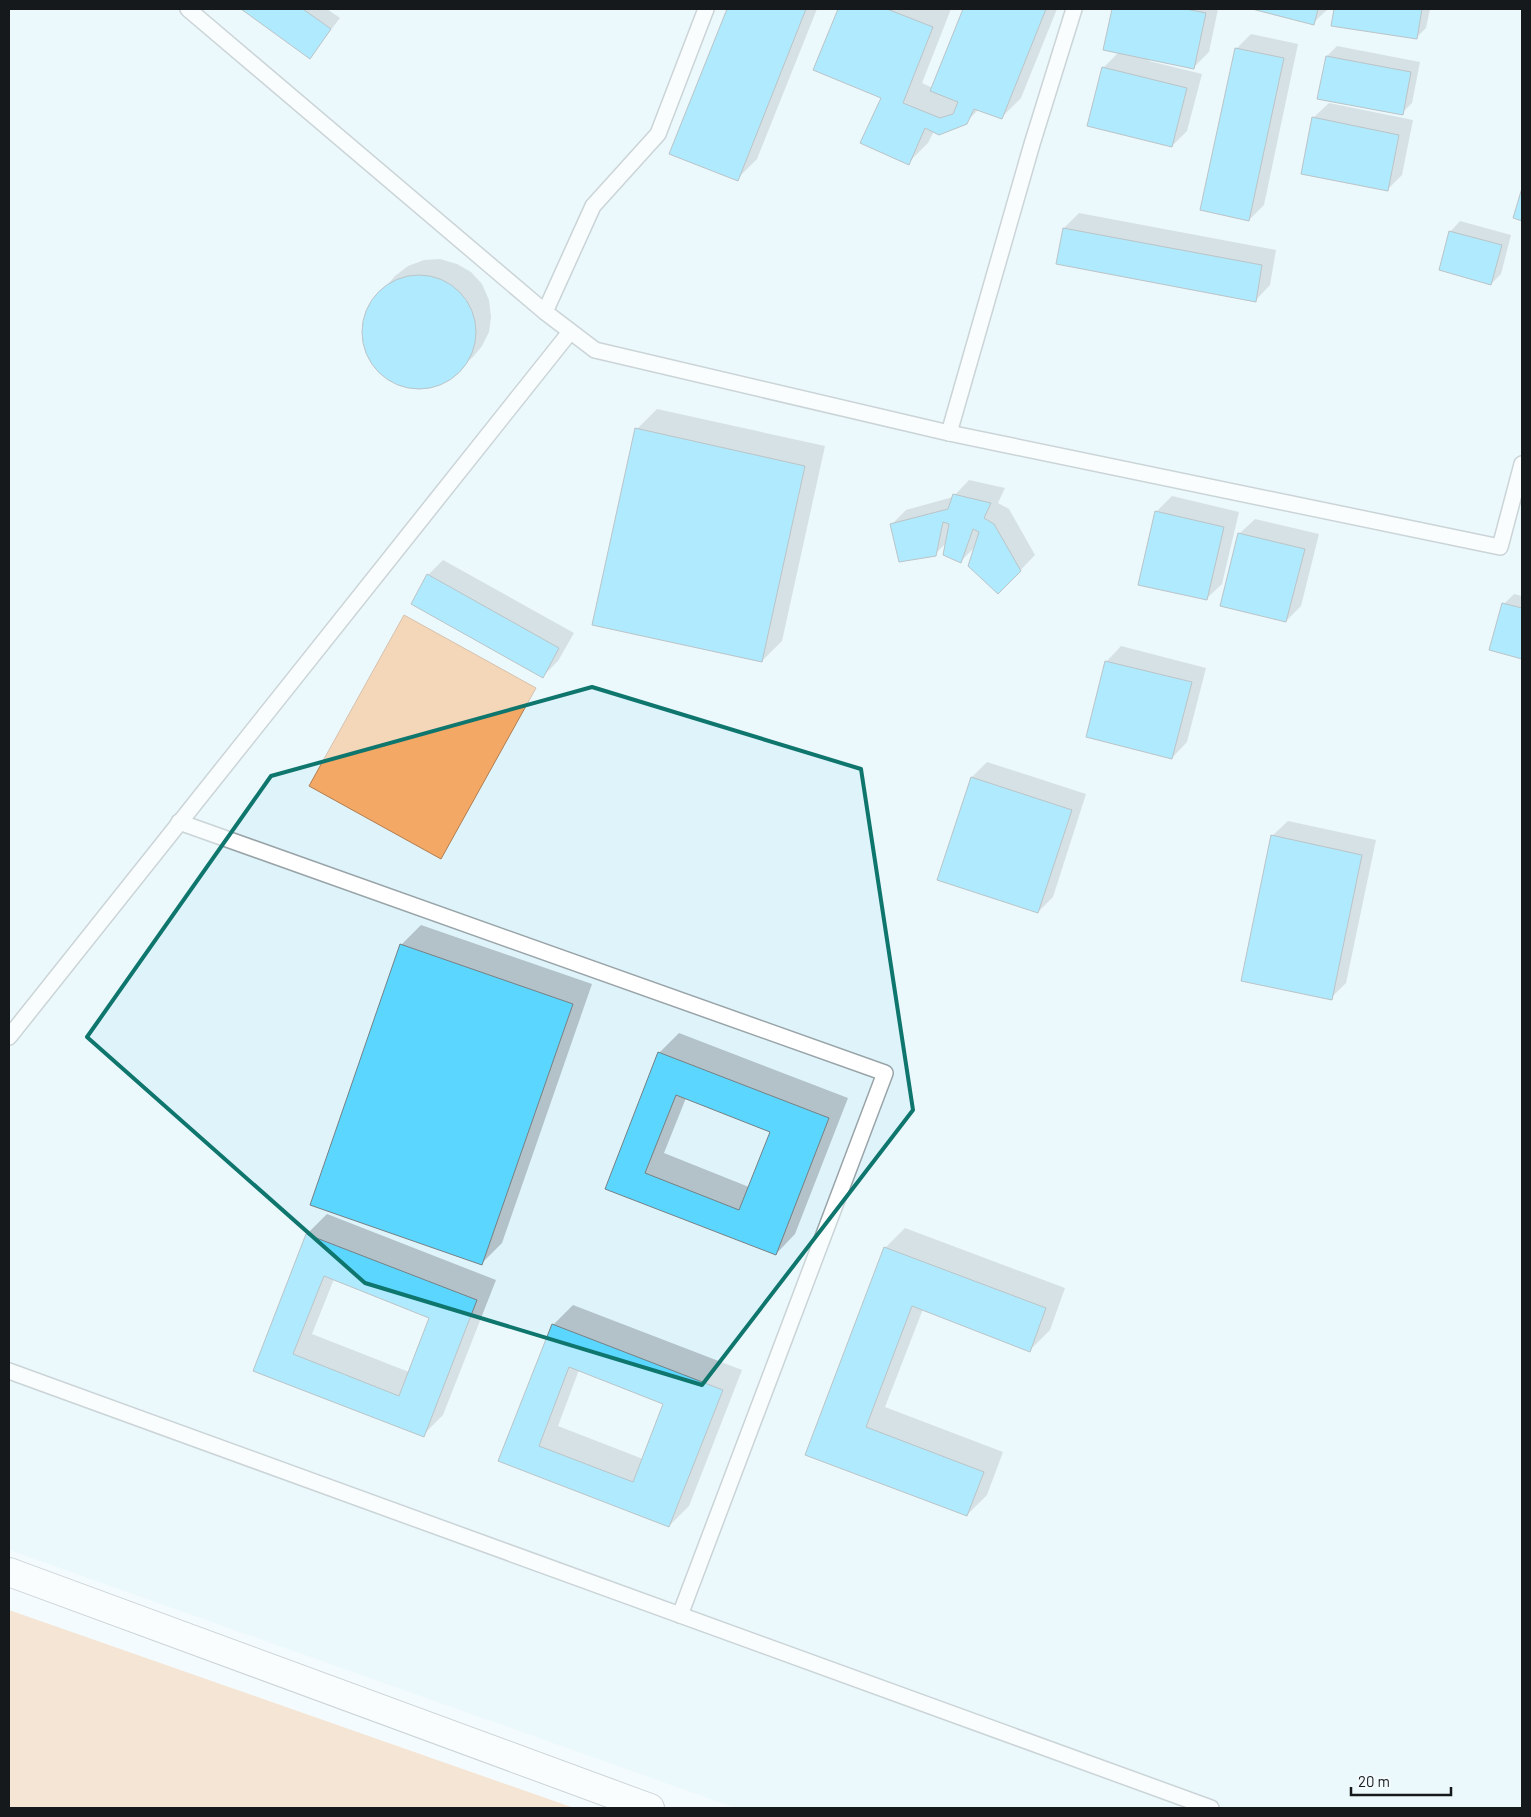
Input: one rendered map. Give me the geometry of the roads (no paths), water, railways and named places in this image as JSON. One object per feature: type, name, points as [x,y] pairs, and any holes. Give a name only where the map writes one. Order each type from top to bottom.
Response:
[{"type":"street","points":[[9,1572],[650,1808]]},
{"type":"lane","points":[[188,9],[545,312],[595,350],[949,433],[1500,547],[1522,464]]},
{"type":"lane","points":[[545,312],[593,206],[658,134],[706,9]]},
{"type":"lane","points":[[949,433],[1032,144],[1074,9]]},
{"type":"lane","points":[[9,1037],[570,332]]},
{"type":"lane","points":[[179,822],[885,1073],[680,1615]]},
{"type":"lane","points":[[9,1371],[1211,1808]]}]
